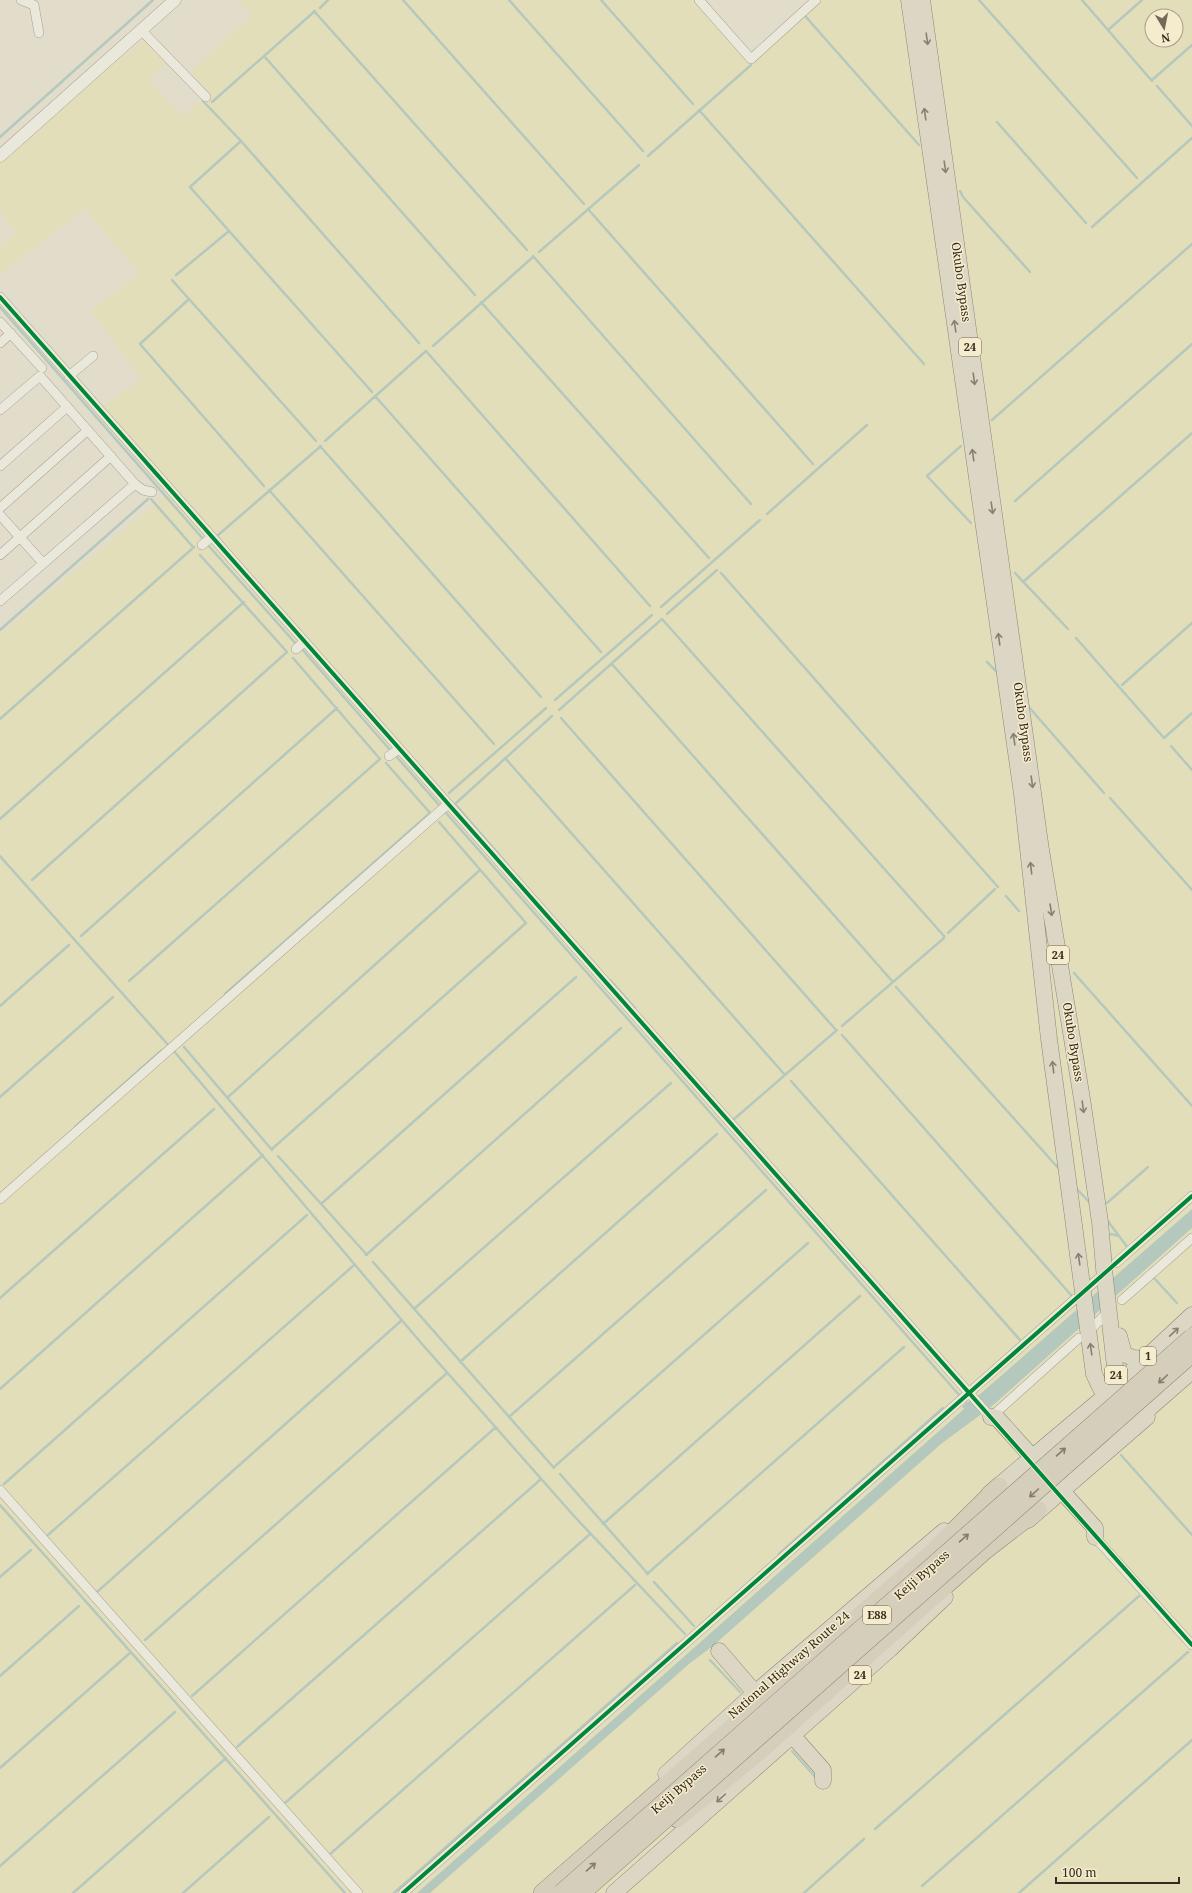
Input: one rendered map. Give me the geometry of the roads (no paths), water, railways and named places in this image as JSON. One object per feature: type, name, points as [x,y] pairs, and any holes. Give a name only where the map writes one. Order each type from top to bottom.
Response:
[{"type":"highway","name":"Okubo Bypass","points":[[909,0],[964,349],[1013,690],[1082,1099],[1099,1215],[1112,1306],[1118,1384],[1116,1443]]},
{"type":"highway","name":"Okubo Bypass","points":[[922,0],[964,349]]},
{"type":"highway","name":"Okubo Bypass","points":[[1013,690],[1049,1039],[1087,1330],[1094,1374],[1104,1397],[1118,1414]]},
{"type":"highway","points":[[1112,1306],[1120,1343],[1124,1354],[1133,1358],[1145,1359]]},
{"type":"highway","name":"1","points":[[1104,1397],[1192,1315]]},
{"type":"highway","name":"Keiji Bypass","points":[[561,1893],[1192,1337]]},
{"type":"highway","name":"Keiji Bypass","points":[[582,1893],[1192,1354]]},
{"type":"highway","points":[[1118,1414],[1128,1420],[1138,1418],[1192,1371]]},
{"type":"highway","points":[[956,1521],[975,1501],[1083,1408],[1093,1388],[1094,1374]]},
{"type":"highway","points":[[1116,1443],[1192,1378]]},
{"type":"highway","name":"National Highway Route 24","points":[[535,1893],[755,1693],[999,1486],[1028,1455],[1104,1397]]},
{"type":"highway","points":[[989,1416],[997,1418],[1028,1455]]},
{"type":"highway","name":"24","points":[[614,1893],[890,1649],[1038,1510],[1062,1496],[1116,1443]]},
{"type":"highway","points":[[542,1893],[930,1554],[999,1486]]},
{"type":"highway","points":[[1062,1496],[1095,1528],[1095,1537]]},
{"type":"highway","points":[[586,1893],[758,1753],[986,1550],[1038,1510]]},
{"type":"highway","points":[[716,1653],[755,1693]]},
{"type":"highway","points":[[792,1735],[823,1770],[823,1781]]},
{"type":"street","points":[[23,0],[34,5],[39,33]]},
{"type":"street","points":[[0,156],[175,0]]},
{"type":"street","points":[[699,0],[751,59],[816,0]]},
{"type":"street","points":[[141,30],[206,97]]},
{"type":"street","points":[[0,297],[24,327],[69,376],[394,752],[989,1416],[1087,1330],[1112,1306],[1192,1238]]},
{"type":"street","points":[[0,322],[42,368]]},
{"type":"street","points":[[0,343],[24,327]]},
{"type":"street","points":[[69,376],[93,356]]},
{"type":"street","points":[[0,410],[40,376],[135,484],[143,490],[152,492]]},
{"type":"street","points":[[0,465],[68,407]]},
{"type":"street","points":[[0,508],[88,430]]},
{"type":"street","points":[[0,554],[111,456]]},
{"type":"street","points":[[0,601],[135,484]]},
{"type":"street","points":[[0,515],[43,564]]},
{"type":"street","points":[[0,1199],[444,807]]},
{"type":"street","points":[[403,1893],[971,1395],[1192,1196]]},
{"type":"street","points":[[0,1490],[358,1893]]},
{"type":"street","points":[[1095,1537],[1192,1645]]},
{"type":"waterway","points":[[0,137],[153,0]]},
{"type":"waterway","points":[[320,8],[328,0]]},
{"type":"waterway","points":[[403,0],[584,204]]},
{"type":"waterway","points":[[509,0],[643,151]]},
{"type":"waterway","points":[[601,0],[693,104]]},
{"type":"waterway","points":[[979,0],[1137,178]]},
{"type":"waterway","points":[[1082,0],[1152,81]]},
{"type":"waterway","points":[[1108,30],[1142,0]]},
{"type":"waterway","points":[[314,11],[527,250]]},
{"type":"waterway","points":[[212,102],[315,11]]},
{"type":"waterway","points":[[806,17],[919,145]]},
{"type":"waterway","points":[[1152,80],[1192,45]]},
{"type":"waterway","points":[[264,56],[475,295]]},
{"type":"waterway","points":[[648,156],[751,65]]},
{"type":"waterway","points":[[1157,86],[1192,126]]},
{"type":"waterway","points":[[203,101],[241,141],[419,343]]},
{"type":"waterway","points":[[699,110],[924,364]]},
{"type":"waterway","points":[[997,122],[1086,223]]},
{"type":"waterway","points":[[1092,227],[1192,138]]},
{"type":"waterway","points":[[241,141],[190,187],[372,392]]},
{"type":"waterway","points":[[539,252],[639,165]]},
{"type":"waterway","points":[[960,191],[963,197],[1030,272]]},
{"type":"waterway","points":[[588,209],[813,464]]},
{"type":"waterway","points":[[176,275],[229,231]]},
{"type":"waterway","points":[[992,420],[1192,244]]},
{"type":"waterway","points":[[533,256],[751,504]]},
{"type":"waterway","points":[[433,346],[533,257]]},
{"type":"waterway","points":[[172,280],[316,441]]},
{"type":"waterway","points":[[188,300],[140,344],[264,486]]},
{"type":"waterway","points":[[481,302],[709,558]]},
{"type":"waterway","points":[[0,307],[204,540]]},
{"type":"waterway","points":[[1015,501],[1192,344]]},
{"type":"waterway","points":[[426,351],[650,606]]},
{"type":"waterway","points":[[325,441],[426,351]]},
{"type":"waterway","points":[[375,396],[601,652]]},
{"type":"waterway","points":[[767,514],[867,425]]},
{"type":"waterway","points":[[1023,582],[1192,433]]},
{"type":"waterway","points":[[320,446],[541,697]]},
{"type":"waterway","points":[[219,538],[217,536],[321,446]]},
{"type":"waterway","points":[[961,446],[927,476],[971,523]]},
{"type":"waterway","points":[[269,490],[494,744]]},
{"type":"waterway","points":[[0,630],[148,499]]},
{"type":"waterway","points":[[151,499],[193,547]]},
{"type":"waterway","points":[[661,607],[760,520]]},
{"type":"waterway","points":[[207,544],[297,645]]},
{"type":"waterway","points":[[0,719],[194,547]]},
{"type":"waterway","points":[[200,555],[287,652]]},
{"type":"waterway","points":[[667,614],[717,570]]},
{"type":"waterway","points":[[721,573],[998,887]]},
{"type":"waterway","points":[[1015,573],[1068,629]]},
{"type":"waterway","points":[[0,819],[244,602]]},
{"type":"waterway","points":[[555,700],[652,615]]},
{"type":"waterway","points":[[559,710],[662,619],[944,936]]},
{"type":"waterway","points":[[1122,685],[1192,623]]},
{"type":"waterway","points":[[1076,638],[1164,738],[1192,713]]},
{"type":"waterway","points":[[301,648],[391,751]]},
{"type":"waterway","points":[[32,880],[287,652]]},
{"type":"waterway","points":[[293,658],[380,759]]},
{"type":"waterway","points":[[987,662],[999,674]]},
{"type":"waterway","points":[[612,664],[893,982]]},
{"type":"waterway","points":[[1028,706],[1104,793]]},
{"type":"waterway","points":[[81,936],[337,708]]},
{"type":"waterway","points":[[449,793],[546,708]]},
{"type":"waterway","points":[[508,865],[455,804],[552,716]]},
{"type":"waterway","points":[[561,718],[836,1030]]},
{"type":"waterway","points":[[1171,746],[1192,770]]},
{"type":"waterway","points":[[395,755],[968,1405]]},
{"type":"waterway","points":[[505,758],[785,1075]]},
{"type":"waterway","points":[[129,981],[380,759]]},
{"type":"waterway","points":[[386,763],[431,814]]},
{"type":"waterway","points":[[1110,798],[1192,890]]},
{"type":"waterway","points":[[225,994],[430,813]]},
{"type":"waterway","points":[[272,1149],[526,923],[439,822]]},
{"type":"waterway","points":[[0,856],[170,1047]]},
{"type":"waterway","points":[[227,1098],[480,870]]},
{"type":"waterway","points":[[948,933],[995,889]]},
{"type":"waterway","points":[[1006,896],[1019,911]]},
{"type":"waterway","points":[[842,1026],[944,938],[944,936]]},
{"type":"waterway","points":[[0,1006],[69,945]]},
{"type":"waterway","points":[[1074,973],[1192,1106]]},
{"type":"waterway","points":[[321,1204],[576,977]]},
{"type":"waterway","points":[[610,980],[635,1008]]},
{"type":"waterway","points":[[896,987],[1060,1170]]},
{"type":"waterway","points":[[0,1097],[113,997]]},
{"type":"waterway","points":[[366,1255],[621,1028]]},
{"type":"waterway","points":[[733,1120],[837,1030]]},
{"type":"waterway","points":[[842,1035],[1071,1295]]},
{"type":"waterway","points":[[184,1047],[272,1150]]},
{"type":"waterway","points":[[75,1127],[162,1050]]},
{"type":"waterway","points":[[173,1050],[422,1344],[574,1516],[685,1634]]},
{"type":"waterway","points":[[791,1081],[1020,1340]]},
{"type":"waterway","points":[[414,1309],[671,1083]]},
{"type":"waterway","points":[[0,1298],[214,1109]]},
{"type":"waterway","points":[[460,1362],[717,1134]]},
{"type":"waterway","points":[[0,1389],[263,1155]]},
{"type":"waterway","points":[[278,1156],[367,1255]]},
{"type":"waterway","points":[[1107,1203],[1148,1167]]},
{"type":"waterway","points":[[1075,1187],[1091,1204]]},
{"type":"waterway","points":[[509,1417],[766,1190]]},
{"type":"waterway","points":[[4,1484],[307,1215]]},
{"type":"waterway","points":[[1107,1220],[1128,1248]]},
{"type":"waterway","points":[[1111,1234],[1119,1236]]},
{"type":"waterway","points":[[554,1467],[808,1243]]},
{"type":"waterway","points":[[373,1262],[554,1468]]},
{"type":"waterway","points":[[48,1535],[353,1266]]},
{"type":"waterway","points":[[1154,1278],[1177,1303]]},
{"type":"waterway","points":[[603,1524],[860,1296]]},
{"type":"waterway","points":[[97,1592],[402,1320]]},
{"type":"waterway","points":[[647,1574],[904,1347]]},
{"type":"waterway","points":[[145,1640],[447,1373]]},
{"type":"waterway","points":[[779,1554],[943,1408]]},
{"type":"waterway","points":[[192,1696],[496,1427]]},
{"type":"waterway","points":[[1121,1455],[1192,1535]]},
{"type":"waterway","points":[[560,1474],[648,1574]]},
{"type":"waterway","points":[[237,1747],[541,1479]]},
{"type":"waterway","points":[[0,1505],[345,1893]]},
{"type":"waterway","points":[[285,1803],[590,1534]]},
{"type":"waterway","points":[[0,1577],[31,1550]]},
{"type":"waterway","points":[[654,1582],[694,1626]]},
{"type":"waterway","points":[[329,1855],[635,1585]]},
{"type":"waterway","points":[[875,1829],[1139,1596]]},
{"type":"waterway","points":[[0,1676],[79,1606]]},
{"type":"waterway","points":[[394,1893],[677,1643]]},
{"type":"waterway","points":[[0,1768],[131,1652]]},
{"type":"waterway","points":[[922,1886],[1188,1652]]},
{"type":"waterway","points":[[710,1660],[740,1692]]},
{"type":"waterway","points":[[0,1866],[175,1712]]},
{"type":"waterway","points":[[1019,1893],[1192,1740]]},
{"type":"waterway","points":[[792,1751],[817,1779]]},
{"type":"waterway","points":[[73,1893],[226,1758]]},
{"type":"waterway","points":[[183,1893],[269,1817]]},
{"type":"waterway","points":[[804,1893],[864,1839]]}]
